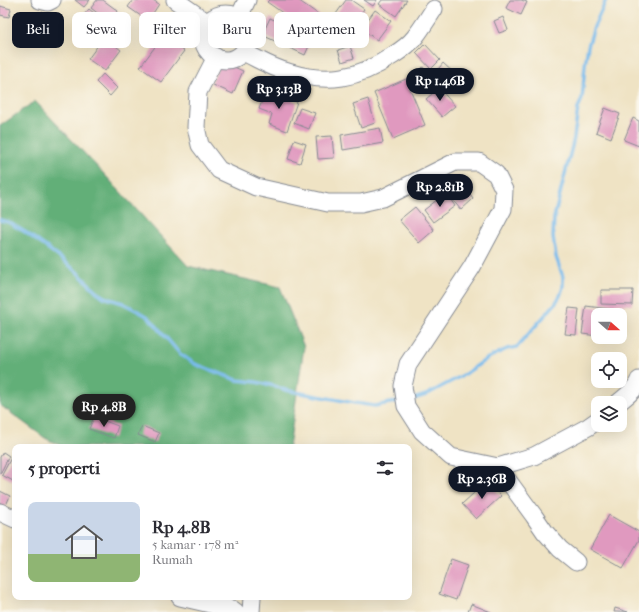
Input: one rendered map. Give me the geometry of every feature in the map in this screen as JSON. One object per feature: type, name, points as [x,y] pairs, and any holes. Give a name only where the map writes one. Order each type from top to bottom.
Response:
[{"type":"street","points":[[40,0],[48,2],[52,0]]},
{"type":"street","points":[[175,0],[208,23],[204,30],[203,38],[205,46],[216,57],[230,59],[238,56],[246,48]]},
{"type":"street","points":[[241,12],[247,0]]},
{"type":"street","points":[[243,52],[287,72],[320,79],[352,76],[381,64],[401,50],[415,37],[434,9]]},
{"type":"street","points":[[216,57],[198,92],[196,127],[200,145],[220,170],[256,187],[328,203],[361,203],[383,198],[455,162],[479,162],[496,174],[504,190],[503,209],[472,268],[408,364],[403,386],[406,406],[422,431],[451,457],[498,468],[534,456],[591,426]]},
{"type":"street","points":[[627,396],[634,390],[639,380]]},
{"type":"street","points":[[498,468],[545,532],[560,550],[576,562]]},
{"type":"street","points":[[0,512],[12,518]]},
{"type":"street","points":[[193,600],[232,609],[236,612]]},
{"type":"street","points":[[251,612],[252,600]]},
{"type":"green space","points":[[35,101],[188,266],[280,287],[304,347],[289,444],[57,444],[45,438],[0,405],[0,126]]},
{"type":"building","points":[[75,0],[90,0],[84,7]]},
{"type":"building","points":[[97,0],[103,0],[118,11],[96,12],[91,8]]},
{"type":"building","points":[[133,0],[153,0],[159,4],[154,12],[139,12],[139,15],[128,7]]},
{"type":"building","points":[[269,0],[298,0],[315,12],[281,12],[267,2]]},
{"type":"building","points":[[346,0],[351,0],[364,9],[362,12],[337,12]]},
{"type":"building","points":[[364,0],[377,0],[373,6]]},
{"type":"building","points":[[382,0],[407,0],[396,16],[379,4]]},
{"type":"building","points":[[510,0],[521,0],[527,2],[521,15],[506,8]]},
{"type":"building","points":[[0,6],[11,9],[9,17],[0,15]]},
{"type":"building","points":[[375,10],[391,21],[377,40],[369,34],[369,18]]},
{"type":"building","points":[[503,17],[508,30],[499,33],[494,21]]},
{"type":"building","points":[[270,18],[274,20],[274,41],[266,37],[266,26]]},
{"type":"building","points":[[425,44],[440,60],[431,69],[416,53]]},
{"type":"building","points":[[96,48],[118,48],[121,50],[105,71],[88,59]]},
{"type":"building","points":[[154,48],[180,48],[184,51],[161,82],[140,67]]},
{"type":"building","points":[[290,48],[308,48],[305,55]]},
{"type":"building","points":[[351,48],[354,58],[342,62],[338,50]]},
{"type":"building","points":[[221,61],[243,71],[233,94],[211,84]]},
{"type":"building","points":[[443,63],[455,74],[447,84],[435,73]]},
{"type":"building","points":[[423,67],[433,80],[423,89],[413,77]]},
{"type":"building","points":[[103,74],[117,88],[110,96],[96,82]]},
{"type":"building","points":[[406,79],[425,125],[393,139],[374,93]]},
{"type":"building","points":[[439,88],[455,106],[442,117],[426,99]]},
{"type":"building","points":[[266,91],[297,102],[287,131],[269,124],[272,114],[259,109]]},
{"type":"building","points":[[368,99],[375,123],[361,128],[353,104]]},
{"type":"building","points":[[300,108],[315,113],[309,129],[294,123]]},
{"type":"building","points":[[605,108],[620,114],[611,138],[596,132]]},
{"type":"building","points":[[633,118],[639,121],[639,146],[624,140]]},
{"type":"building","points":[[380,128],[383,143],[343,150],[341,135]]},
{"type":"building","points":[[332,136],[334,158],[318,159],[316,137]]},
{"type":"building","points":[[294,140],[306,144],[300,163],[288,159]]},
{"type":"building","points":[[460,182],[473,199],[461,210],[447,193]]},
{"type":"building","points":[[446,193],[455,206],[433,222],[424,210]]},
{"type":"building","points":[[415,207],[434,230],[419,243],[399,220]]},
{"type":"building","points":[[601,290],[633,290],[632,305],[601,304]]},
{"type":"building","points":[[586,306],[602,308],[591,308],[591,335],[582,334]]},
{"type":"building","points":[[569,308],[579,309],[576,335],[565,334]]},
{"type":"building","points":[[94,417],[118,426],[114,438],[89,429]]},
{"type":"building","points":[[142,426],[159,433],[155,442],[138,435]]},
{"type":"building","points":[[3,452],[9,456],[0,474],[0,457]]},
{"type":"building","points":[[12,456],[12,480],[2,475]]},
{"type":"building","points":[[487,481],[501,496],[476,519],[462,504]]},
{"type":"building","points":[[0,491],[10,496],[4,510],[0,508]]},
{"type":"building","points":[[609,515],[639,532],[639,540],[623,568],[590,549]]},
{"type":"building","points":[[451,559],[468,565],[456,600],[439,594]]},
{"type":"building","points":[[471,604],[491,612],[468,612]]},
{"type":"building","points":[[615,608],[628,612],[614,612]]},
{"type":"waterway","points":[[410,400],[426,395],[465,374],[488,358],[507,349],[517,347],[555,304],[560,296],[563,287],[563,277],[556,257],[553,237],[554,218],[574,138],[578,108],[582,99],[588,46],[594,27],[606,0]]},
{"type":"waterway","points":[[0,220],[8,222],[25,232],[50,250],[75,270],[104,297],[123,303],[147,316],[180,354],[195,364],[237,380],[256,382],[285,390],[355,403],[375,406],[400,401]]}]
